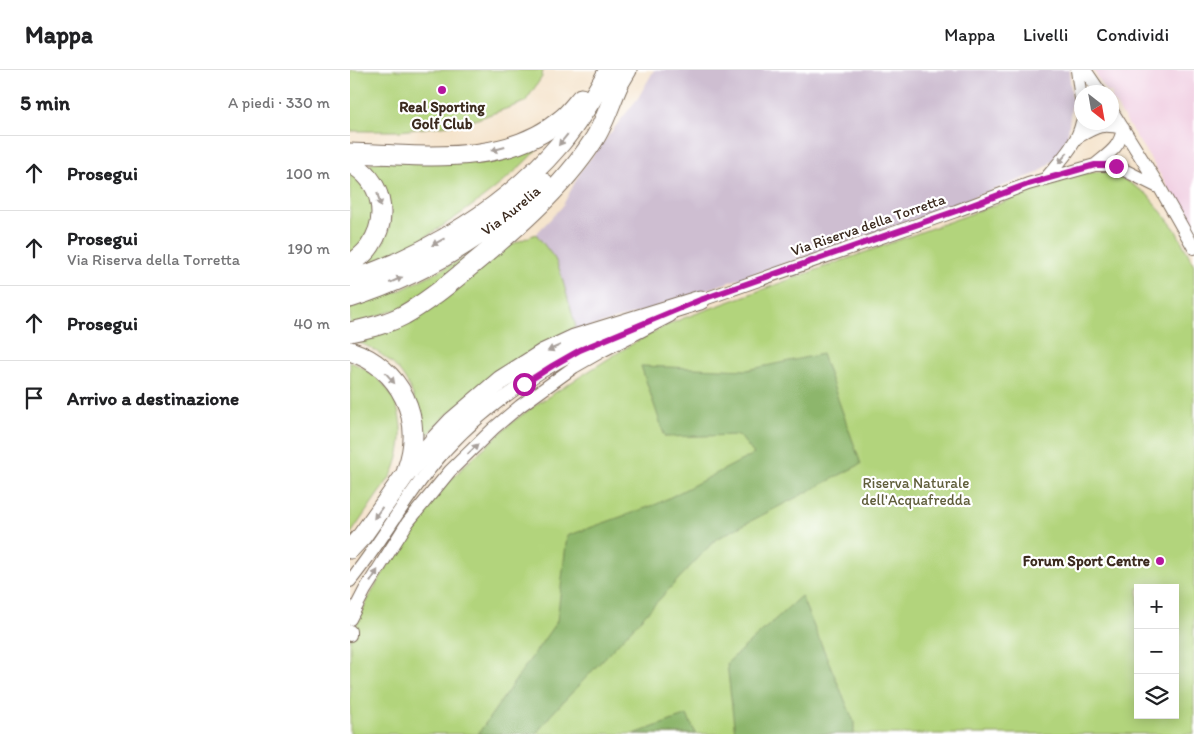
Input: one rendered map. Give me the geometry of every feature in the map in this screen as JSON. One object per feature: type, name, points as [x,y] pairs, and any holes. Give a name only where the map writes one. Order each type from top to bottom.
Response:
[{"type":"highway","points":[[350,152],[463,155],[501,149],[532,138],[562,118],[604,70]]},
{"type":"highway","points":[[350,332],[393,320],[414,309],[447,285],[508,234],[553,191],[586,152],[602,126],[618,75]]},
{"type":"highway","name":"Via Aurelia","points":[[350,280],[382,269],[436,243],[482,215],[532,174],[562,142],[583,113],[618,75]]},
{"type":"highway","name":"Via Aurelia","points":[[350,298],[388,284],[436,261],[471,241],[511,211],[554,174],[574,152],[588,132],[618,75]]},
{"type":"highway","points":[[350,164],[365,174],[372,183],[381,208],[379,225],[374,240],[368,249],[350,265]]},
{"type":"highway","points":[[350,550],[405,475],[452,422],[502,380],[544,353],[574,339],[700,300]]},
{"type":"highway","points":[[350,351],[368,359],[386,372],[402,392],[409,406],[414,441],[411,459],[405,475]]},
{"type":"street","points":[[1077,70],[1079,85]]},
{"type":"street","points":[[1085,70],[1095,85]]},
{"type":"street","points":[[1119,122],[1194,248]]},
{"type":"street","points":[[1078,137],[1101,126],[1111,125],[1123,128]]},
{"type":"street","points":[[1095,165],[1119,143],[1123,128]]},
{"type":"street","points":[[1046,178],[1071,148],[1080,130]]},
{"type":"street","points":[[1095,165],[1116,166],[1160,188]]},
{"type":"street","name":"Via Riserva della Torretta","points":[[700,300],[1046,178],[1095,165]]},
{"type":"street","points":[[350,581],[431,467],[475,421],[552,366],[580,350],[700,300]]},
{"type":"street","points":[[350,619],[365,590],[408,522],[450,471],[494,428],[520,406],[574,367],[700,300]]},
{"type":"shaded area","points":[[654,70],[1069,70],[1072,99],[1068,134],[1062,153],[1038,173],[921,217],[641,312],[576,331],[560,271],[555,259],[536,234],[562,207],[582,169],[638,98]]},
{"type":"shaded area","points":[[1093,70],[1194,70],[1194,233],[1155,166],[1119,110],[1119,85],[1103,85]]},
{"type":"green space","name":"Real Sporting Golf Club","points":[[350,70],[543,70],[542,77],[525,102],[466,123],[400,131],[350,131]]},
{"type":"green space","points":[[546,139],[505,180],[459,215],[414,243],[365,265],[381,246],[388,231],[391,215],[370,163]]},
{"type":"green space","points":[[350,169],[373,198],[372,232],[350,258]]},
{"type":"green space","name":"Riserva Naturale dell'Acquafredda","points":[[1101,171],[1127,181],[1147,194],[1175,229],[1194,265],[1194,734],[350,734],[350,640],[379,579],[427,509],[447,484],[515,420],[540,402],[627,347],[663,327],[1081,174]]},
{"type":"green space","points":[[536,234],[555,259],[576,327],[541,344],[450,412],[421,443],[416,406],[411,389],[405,379],[382,355],[350,339],[503,248]]},
{"type":"green space","points":[[474,253],[456,270],[401,308],[350,325],[350,308],[401,290]]},
{"type":"green space","points":[[822,354],[861,464],[716,539],[550,716],[536,734],[478,734],[557,621],[567,536],[657,504],[754,454],[739,435],[665,437],[641,366],[747,370]]},
{"type":"green space","points":[[350,362],[380,380],[390,393],[397,406],[401,438],[399,455],[393,472],[350,535]]},
{"type":"green space","points":[[801,596],[854,722],[854,734],[735,734],[727,663]]},
{"type":"green space","points":[[687,715],[696,734],[634,734]]},
{"type":"place","name":"Real Sporting Golf Club","points":[[442,90]]},
{"type":"place","name":"Forum Sport Centre","points":[[1160,561]]},
{"type":"route","points":[[524,384],[580,350],[700,300],[1046,178],[1095,165],[1116,166]]}]
